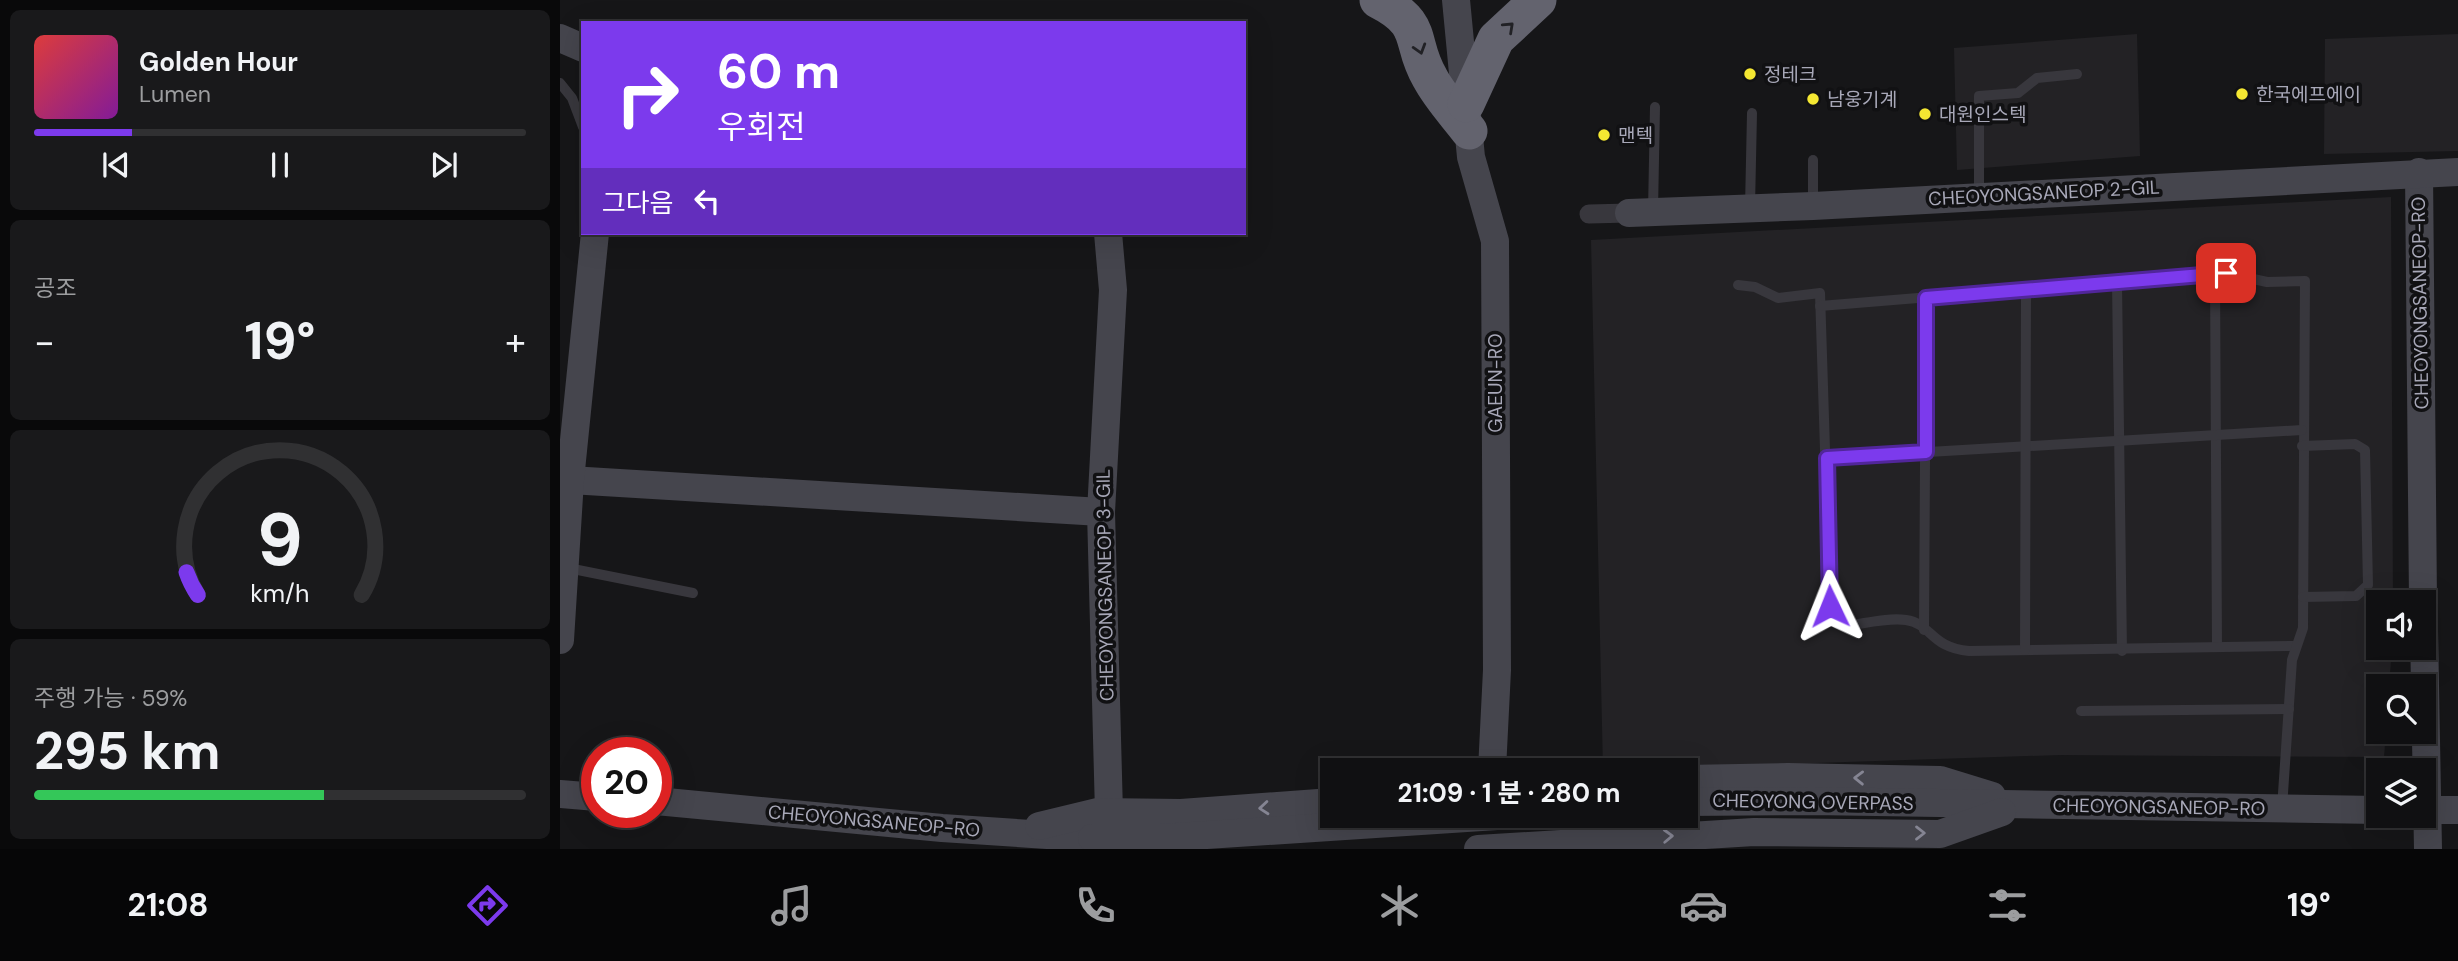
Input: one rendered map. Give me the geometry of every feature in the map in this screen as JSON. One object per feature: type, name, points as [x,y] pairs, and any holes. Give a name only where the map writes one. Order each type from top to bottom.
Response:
[{"type":"highway","points":[[1378,0],[1396,9],[1414,28],[1428,77],[1467,118],[1496,39],[1538,0]]},
{"type":"main road","name":"GAEUN-RO","points":[[1456,0],[1471,157],[1495,240],[1497,670],[1493,758]]},
{"type":"main road","points":[[560,38],[581,47]]},
{"type":"main road","name":"CHEOYONGSANEOP 2-GIL","points":[[1641,212],[1813,206],[2418,172],[2458,172]]},
{"type":"main road","name":"CHEOYONGSANEOP-RO","points":[[2418,172],[2423,590]]},
{"type":"main road","points":[[560,640],[570,480],[595,235]]},
{"type":"main road","name":"CHEOYONGSANEOP 3-GIL","points":[[1108,235],[1113,290],[1101,512],[1109,813]]},
{"type":"main road","points":[[570,480],[1101,512]]},
{"type":"main road","points":[[2424,660],[2425,758]]},
{"type":"main road","points":[[1698,779],[1788,777],[1940,780],[2022,805]]},
{"type":"main road","points":[[560,794],[581,796]]},
{"type":"main road","name":"CHEOYONGSANEOP-RO","points":[[672,802],[1092,838],[1175,837],[1320,827]]},
{"type":"main road","name":"CHEOYONG OVERPASS","points":[[1698,802],[1940,804]]},
{"type":"main road","points":[[1012,833],[1097,812],[1206,811],[1320,804]]},
{"type":"main road","name":"CHEOYONGSANEOP-RO","points":[[1940,804],[2366,810]]},
{"type":"main road","points":[[1492,828],[1488,848],[1754,832],[1868,841],[1940,834],[2022,805]]},
{"type":"main road","points":[[2436,810],[2458,810]]},
{"type":"main road","points":[[2426,828],[2428,849]]},
{"type":"main road","points":[[1012,833],[1051,849]]},
{"type":"street","points":[[1589,214],[1641,212]]},
{"type":"lane","points":[[1979,197],[1979,96],[2018,93],[2037,78],[2077,74]]},
{"type":"lane","points":[[560,83],[572,97],[581,122]]},
{"type":"lane","points":[[1641,212],[1655,107]]},
{"type":"lane","points":[[1750,209],[1752,113]]},
{"type":"lane","points":[[1813,160],[1813,206]]},
{"type":"lane","points":[[1821,306],[2226,273],[2267,282],[2305,281],[2302,430],[2303,628],[2294,646],[2282,808]]},
{"type":"lane","points":[[2215,274],[2217,647]]},
{"type":"lane","points":[[2117,282],[2122,651]]},
{"type":"lane","points":[[1738,285],[1755,287],[1778,298],[1820,293],[1830,606],[1836,618],[1845,626],[1906,620],[1951,650],[2122,651],[2294,646]]},
{"type":"lane","points":[[2025,650],[2026,289]]},
{"type":"lane","points":[[1924,630],[1926,298]]},
{"type":"lane","points":[[1827,458],[2302,430]]},
{"type":"lane","points":[[2302,446],[2355,444],[2365,450],[2368,585],[2365,592],[2356,596],[2303,597]]},
{"type":"lane","points":[[564,567],[693,593]]},
{"type":"lane","points":[[2081,711],[2289,709]]},
{"type":"shaded area","points":[[2137,34],[2140,156],[1957,170],[1954,48]]},
{"type":"shaded area","points":[[2458,34],[2458,151],[2324,154],[2325,39]]},
{"type":"shaded area","points":[[2391,197],[2393,590],[2366,590],[2366,660],[2391,660],[2390,674],[2366,674],[2366,744],[2385,744],[2384,757],[2060,755],[1698,767],[1698,758],[1603,758],[1591,240]]},
{"type":"place","name":"정테크","points":[[1750,74]]},
{"type":"place","name":"한국에프에이","points":[[2242,94]]},
{"type":"place","name":"남웅기계","points":[[1813,99]]},
{"type":"place","name":"대원인스텍","points":[[1925,114]]},
{"type":"place","name":"맨텍","points":[[1604,135]]},
{"type":"route","points":[[1830,606],[1827,458],[1926,452],[1926,298],[2226,273]]}]
